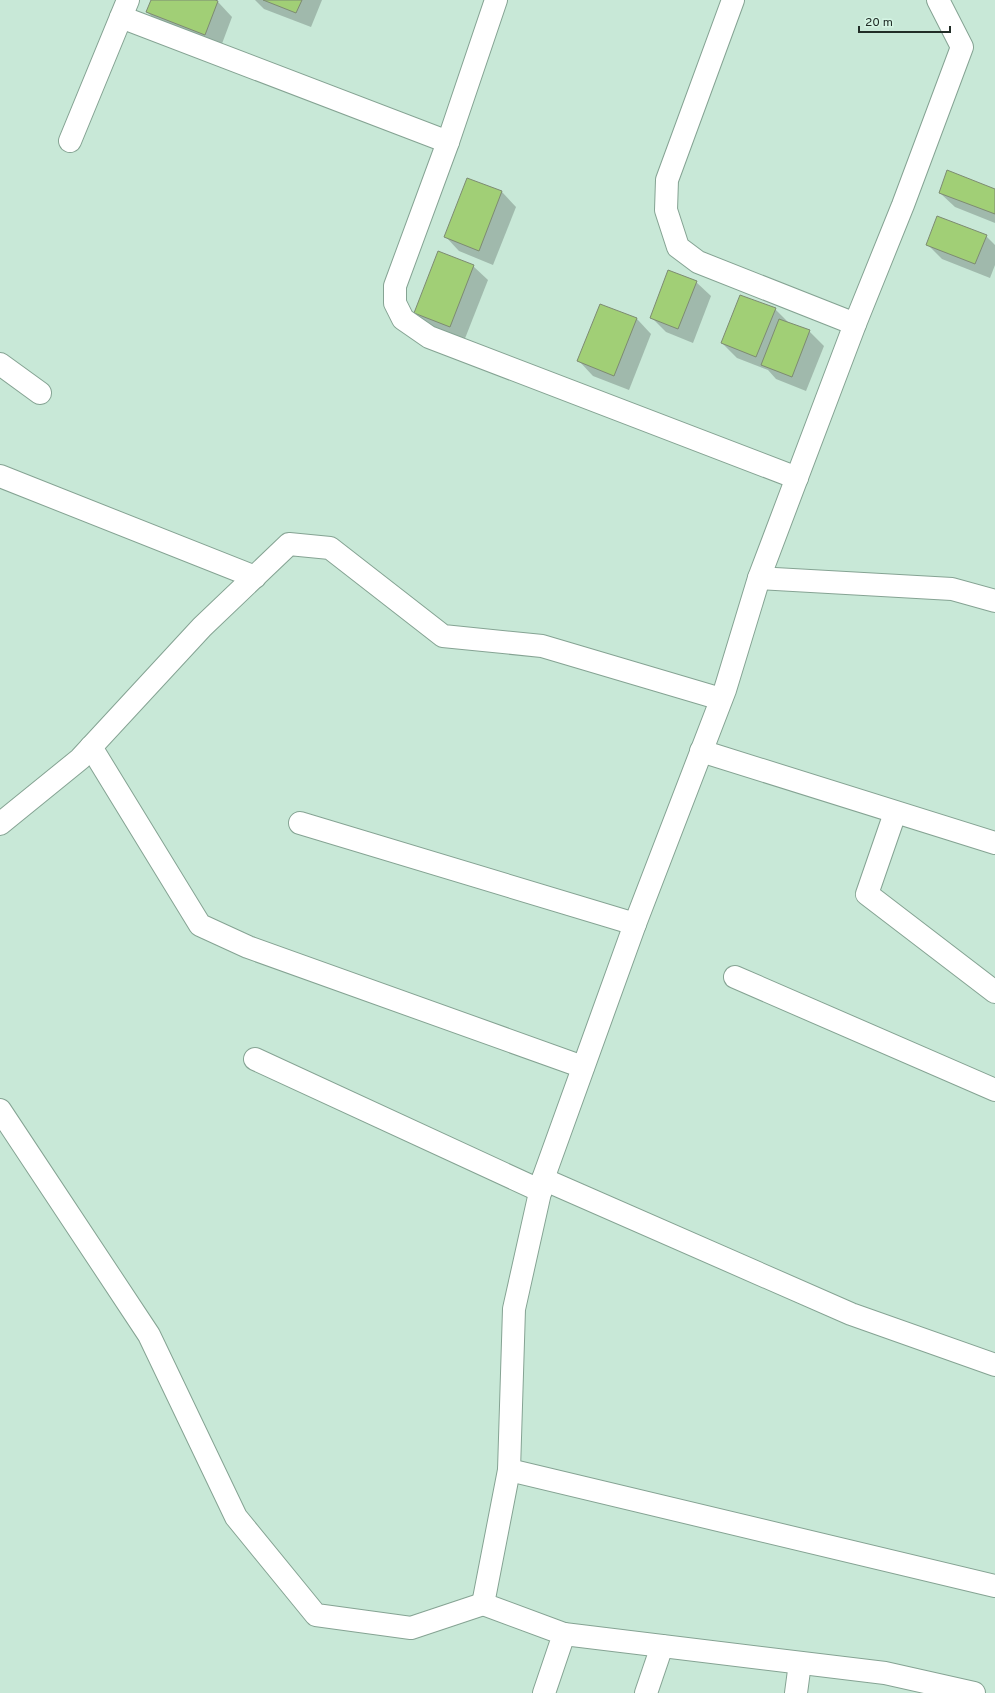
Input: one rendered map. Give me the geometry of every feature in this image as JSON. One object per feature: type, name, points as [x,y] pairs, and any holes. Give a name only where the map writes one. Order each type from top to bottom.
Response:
[{"type":"street","points":[[733,0],[667,180],[666,210],[678,247],[698,262],[855,324]]},
{"type":"street","points":[[483,1604],[509,1470],[514,1309],[542,1185],[635,924],[721,699],[759,578],[855,324],[903,205],[962,47],[938,0]]},
{"type":"street","points":[[494,1],[448,142],[395,286],[395,303],[403,319],[429,337],[797,478]]},
{"type":"street","points":[[70,141],[124,9],[448,142]]},
{"type":"street","points":[[0,364],[40,393]]},
{"type":"street","points":[[0,476],[255,577]]},
{"type":"street","points":[[0,824],[80,759],[202,627],[289,544],[330,548],[443,636],[542,646],[721,699]]},
{"type":"street","points":[[759,578],[952,589],[995,601]]},
{"type":"street","points":[[91,747],[200,925],[248,948],[583,1067]]},
{"type":"street","points":[[701,751],[995,843]]},
{"type":"street","points":[[895,812],[867,894],[995,992]]},
{"type":"street","points":[[300,823],[635,924]]},
{"type":"street","points":[[735,977],[995,1090]]},
{"type":"street","points":[[254,1059],[542,1185],[851,1314],[995,1365]]},
{"type":"street","points":[[0,1110],[149,1335],[236,1517],[316,1615],[411,1628],[483,1604],[564,1634],[885,1673],[974,1693]]},
{"type":"street","points":[[509,1470],[995,1586]]},
{"type":"street","points":[[544,1693],[564,1634]]},
{"type":"street","points":[[646,1693],[662,1646]]},
{"type":"street","points":[[796,1693],[800,1663]]},
{"type":"building","points":[[151,0],[218,1],[205,35],[146,12]]},
{"type":"building","points":[[263,0],[302,0],[296,13]]},
{"type":"building","points":[[947,170],[995,189],[995,214],[939,193]]},
{"type":"building","points":[[467,178],[502,191],[479,251],[444,237]]},
{"type":"building","points":[[937,216],[987,235],[975,264],[926,245]]},
{"type":"building","points":[[438,251],[474,265],[450,327],[414,313]]},
{"type":"building","points":[[668,270],[697,281],[678,329],[650,318]]},
{"type":"building","points":[[740,295],[776,308],[756,357],[721,343]]},
{"type":"building","points":[[600,304],[637,318],[614,376],[577,361]]},
{"type":"building","points":[[779,319],[810,330],[792,377],[761,365]]}]
